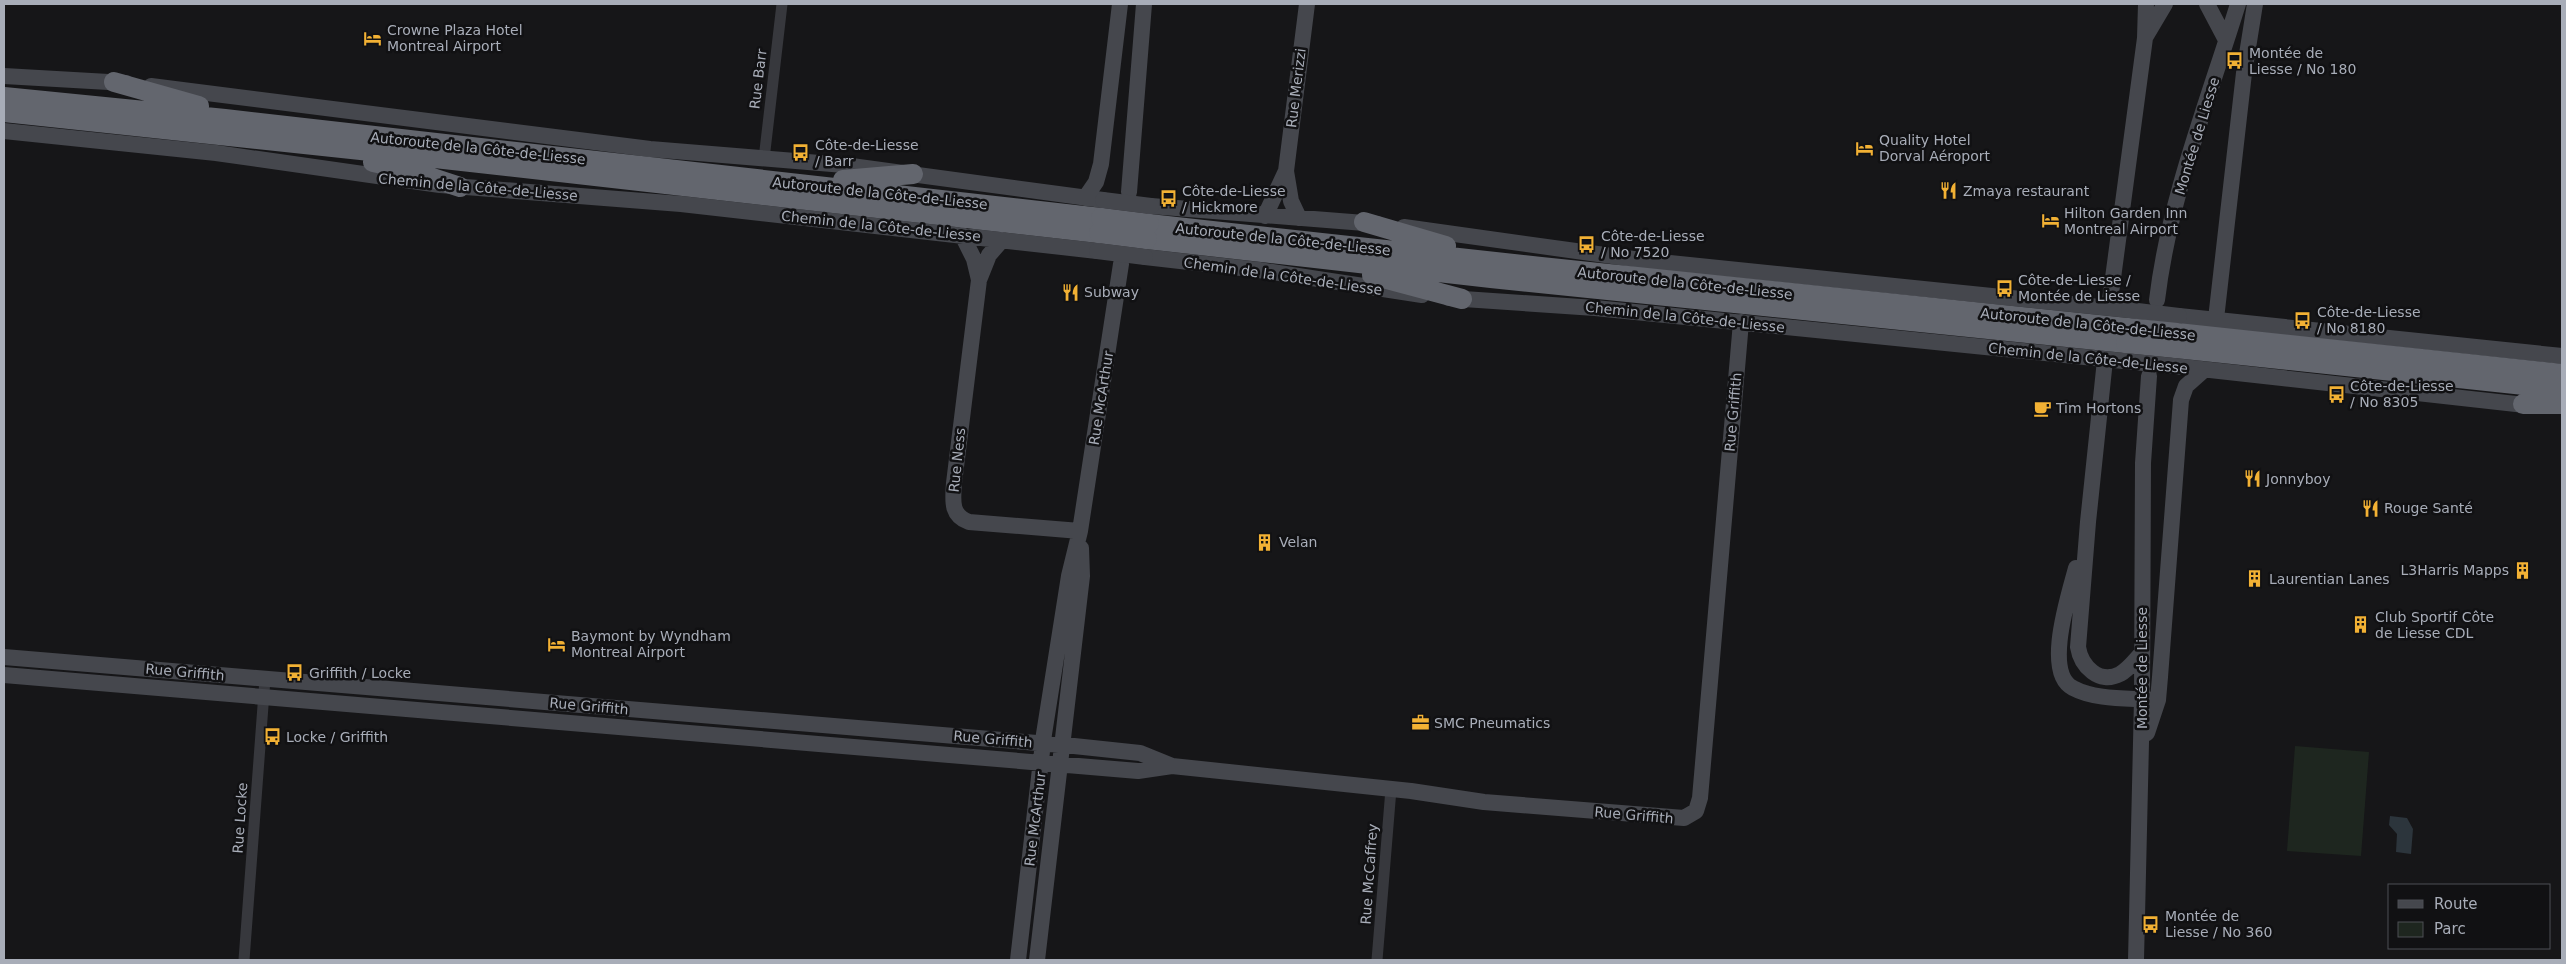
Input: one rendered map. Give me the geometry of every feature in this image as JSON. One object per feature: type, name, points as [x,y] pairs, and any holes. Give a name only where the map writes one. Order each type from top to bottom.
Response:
[{"type":"highway","points":[[114,82],[171,100],[291,127]]},
{"type":"highway","name":"Autoroute de la Côte-de-Liesse","points":[[4,97],[799,184],[1100,226]]},
{"type":"highway","name":"Autoroute de la Côte-de-Liesse","points":[[4,112],[1148,231],[1540,267],[2126,336]]},
{"type":"highway","points":[[276,140],[404,169],[460,187]]},
{"type":"highway","points":[[799,184],[913,174]]},
{"type":"highway","points":[[1364,222],[1421,240],[1540,267]]},
{"type":"highway","name":"Autoroute de la Côte-de-Liesse","points":[[1148,231],[1288,255],[2176,341],[2562,374]]},
{"type":"highway","points":[[1288,255],[1462,298]]},
{"type":"highway","name":"Autoroute de la Côte-de-Liesse","points":[[2176,341],[2562,389]]},
{"type":"highway","points":[[2523,404],[2562,404]]},
{"type":"street","name":"Rue Barr","points":[[764,159],[782,4]]},
{"type":"street","points":[[1085,198],[1096,182],[1101,164],[1120,4]]},
{"type":"street","points":[[1129,192],[1144,4]]},
{"type":"street","name":"Rue Merizzi","points":[[1299,218],[1291,201],[1286,171],[1306,4]]},
{"type":"street","points":[[2109,308],[2144,38],[2146,4]]},
{"type":"street","points":[[2144,38],[2165,4]]},
{"type":"street","points":[[2207,4],[2226,40]]},
{"type":"street","points":[[2216,319],[2244,73],[2256,4]]},
{"type":"street","name":"Montée de Liesse","points":[[2157,300],[2173,215],[2226,40],[2234,7]]},
{"type":"street","name":"Chemin de la Côte-de-Liesse","points":[[4,76],[114,82],[226,94],[395,118],[630,147],[844,165],[913,174],[1085,198],[1100,226]]},
{"type":"street","name":"Chemin de la Côte-de-Liesse","points":[[4,131],[207,152],[362,176],[460,187],[663,203],[1002,240],[1100,226],[1148,231],[1265,216],[1364,222],[1496,238],[1641,260],[2109,308],[2126,336]]},
{"type":"street","name":"Rue Merizzi","points":[[1265,216],[1286,171]]},
{"type":"street","name":"Chemin de la Côte-de-Liesse","points":[[1148,231],[1259,270],[1386,291],[1741,322],[2105,360],[2126,336]]},
{"type":"street","name":"Rue Ness","points":[[962,235],[974,259],[978,280]]},
{"type":"street","name":"Rue Ness","points":[[1002,240],[989,255],[978,280],[954,483],[954,509],[959,517],[969,522],[1080,531]]},
{"type":"street","name":"Rue McArthur","points":[[1018,960],[1043,743],[1069,576],[1080,531],[1121,264]]},
{"type":"street","name":"Chemin de la Côte-de-Liesse","points":[[2126,336],[2176,341],[2216,319],[2562,356]]},
{"type":"street","name":"Rue Griffith","points":[[4,675],[1138,771],[1172,766],[1391,789],[1484,802],[1676,819],[1687,817],[1696,811],[1700,798],[1741,322]]},
{"type":"street","name":"Chemin de la Côte-de-Liesse","points":[[2176,341],[2204,370],[2523,404],[2562,413]]},
{"type":"street","points":[[2105,360],[2077,633],[2081,660],[2094,674],[2112,677],[2124,671],[2142,652]]},
{"type":"street","points":[[2088,522],[2065,610],[2058,658],[2061,674],[2071,687],[2086,693],[2150,700],[2181,400],[2186,386],[2204,370]]},
{"type":"street","name":"Montée de Liesse","points":[[2136,960],[2141,750],[2150,700],[2142,652],[2143,463],[2149,376]]},
{"type":"street","name":"Rue McArthur","points":[[1036,960],[1082,576],[1080,531]]},
{"type":"street","name":"Rue Griffith","points":[[4,656],[1043,743],[1140,753],[1172,766]]},
{"type":"street","name":"Rue Locke","points":[[244,960],[265,679]]},
{"type":"street","points":[[441,712],[442,694]]},
{"type":"street","points":[[520,718],[522,700]]},
{"type":"street","name":"Rue McCaffrey","points":[[1377,960],[1391,789]]},
{"type":"green space","points":[[2295,746],[2369,752],[2361,856],[2287,851]]},
{"type":"shaded area","points":[[2390,816],[2407,818],[2413,829],[2411,854],[2396,852],[2397,834],[2389,825]]},
{"type":"place","name":"Crowne Plaza Hotel Montreal Airport","points":[[373,38]]},
{"type":"place","name":"Montée de Liesse / No 180","points":[[2235,61]]},
{"type":"place","name":"Quality Hotel Dorval Aéroport","points":[[1865,148]]},
{"type":"place","name":"Côte-de-Liesse / Barr","points":[[801,153]]},
{"type":"place","name":"Zmaya restaurant","points":[[1949,191]]},
{"type":"place","name":"Côte-de-Liesse / Hickmore","points":[[1168,199]]},
{"type":"place","name":"Hilton Garden Inn Montreal Airport","points":[[2050,221]]},
{"type":"place","name":"Côte-de-Liesse / No 7520","points":[[1587,244]]},
{"type":"place","name":"Côte-de-Liesse / Montée de Liesse","points":[[2004,288]]},
{"type":"place","name":"Subway","points":[[1070,292]]},
{"type":"place","name":"Côte-de-Liesse / No 8180","points":[[2303,320]]},
{"type":"place","name":"Côte-de-Liesse / No 8305","points":[[2336,394]]},
{"type":"place","name":"Tim Hortons","points":[[2042,408]]},
{"type":"place","name":"Jonnyboy","points":[[2252,479]]},
{"type":"place","name":"Rouge Santé","points":[[2370,508]]},
{"type":"place","name":"Velan","points":[[1265,542]]},
{"type":"place","name":"L3Harris Mapps","points":[[2523,570]]},
{"type":"place","name":"Laurentian Lanes","points":[[2255,579]]},
{"type":"place","name":"Club Sportif Côte de Liesse CDL","points":[[2361,625]]},
{"type":"place","name":"Baymont by Wyndham Montreal Airport","points":[[557,644]]},
{"type":"place","name":"Griffith / Locke","points":[[295,673]]},
{"type":"place","name":"SMC Pneumatics","points":[[1420,723]]},
{"type":"place","name":"Locke / Griffith","points":[[272,737]]},
{"type":"place","name":"Montée de Liesse / No 360","points":[[2151,924]]}]
